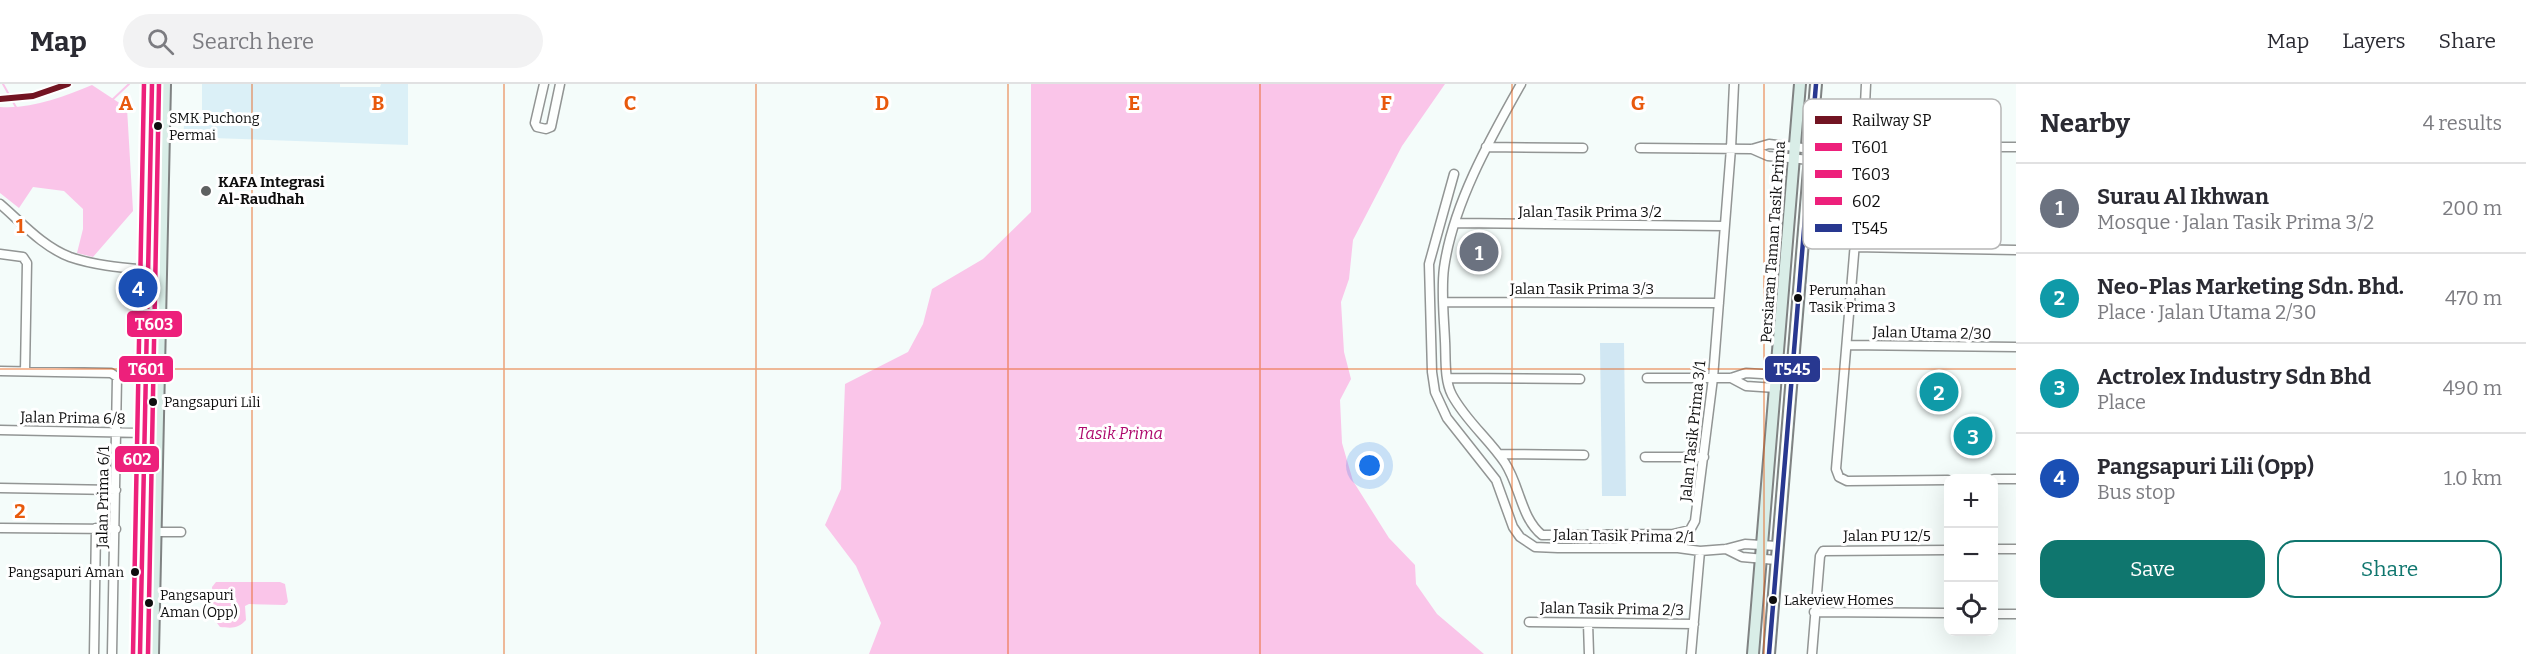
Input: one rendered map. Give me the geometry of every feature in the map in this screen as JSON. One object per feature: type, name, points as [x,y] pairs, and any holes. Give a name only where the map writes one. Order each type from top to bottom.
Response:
[{"type":"main road","points":[[140,654],[152,84]]},
{"type":"main road","points":[[153,654],[165,84]]},
{"type":"main road","name":"Persiaran Taman Tasik Prima","points":[[1753,654],[1778,375],[1800,84]]},
{"type":"main road","name":"Persiaran Taman Tasik Prima","points":[[1815,99],[1816,84]]},
{"type":"main road","name":"Persiaran Taman Tasik Prima","points":[[1769,654],[1803,244]]},
{"type":"street","points":[[544,84],[535,123],[537,127],[546,129],[551,127],[560,84]]},
{"type":"street","name":"Jalan Tasik Prima 3/1","points":[[1521,84],[1486,147],[1456,223],[1444,269],[1444,302],[1448,378],[1451,393],[1510,471],[1533,527],[1542,535],[1673,534],[1690,530],[1697,512],[1713,378],[1734,84]]},
{"type":"street","points":[[1865,99],[1866,84]]},
{"type":"street","points":[[1640,148],[1752,148],[1769,144],[1803,148]]},
{"type":"street","points":[[1486,147],[1583,148]]},
{"type":"street","points":[[1752,148],[1768,156],[1803,159]]},
{"type":"street","name":"Jalan Tasik Prima 2/1","points":[[1454,174],[1430,264],[1432,372],[1435,392],[1447,418],[1496,480],[1513,527],[1520,537],[1534,547],[1678,548],[1700,551],[1726,549],[1745,544],[1778,546]]},
{"type":"street","points":[[0,204],[39,238],[68,256],[95,264],[161,271]]},
{"type":"street","name":"Jalan Tasik Prima 3/2","points":[[1456,223],[1724,226]]},
{"type":"street","points":[[1854,249],[1836,469],[1839,477],[1847,482],[1944,480]]},
{"type":"street","points":[[1962,249],[2016,250]]},
{"type":"street","points":[[0,254],[18,255],[23,257],[27,263],[25,371],[0,370]]},
{"type":"street","name":"Jalan Tasik Prima 3/3","points":[[1444,302],[1719,303]]},
{"type":"street","name":"Jalan Utama 2/30","points":[[1847,345],[2016,347]]},
{"type":"street","name":"Jalan Prima 6/1","points":[[25,371],[111,373],[117,377],[112,654]]},
{"type":"street","points":[[1647,378],[1731,378],[1746,373],[1778,375]]},
{"type":"street","points":[[1448,378],[1580,379]]},
{"type":"street","points":[[1731,378],[1746,386],[1776,388]]},
{"type":"street","name":"Jalan Prima 6/8","points":[[0,430],[145,433]]},
{"type":"street","points":[[1499,454],[1584,455]]},
{"type":"street","points":[[1645,457],[1704,457]]},
{"type":"street","points":[[1998,479],[2016,478]]},
{"type":"street","points":[[0,488],[116,490]]},
{"type":"street","points":[[0,528],[116,529]]},
{"type":"street","points":[[94,654],[96,528]]},
{"type":"street","points":[[143,532],[181,532]]},
{"type":"street","name":"Jalan Tasik Prima 2/1","points":[[1726,549],[1742,557],[1776,560]]},
{"type":"street","name":"Jalan PU 12/5","points":[[1812,654],[1814,612],[1820,556],[1823,551],[1944,549]]},
{"type":"street","points":[[1998,549],[2016,549]]},
{"type":"street","points":[[1691,654],[1700,551]]},
{"type":"street","points":[[1814,612],[1944,613]]},
{"type":"street","points":[[1998,614],[2016,614]]},
{"type":"street","name":"Jalan Tasik Prima 2/3","points":[[1529,622],[1694,624]]},
{"type":"street","points":[[1588,623],[1589,654]]},
{"type":"shaded area","points":[[202,84],[340,84],[340,87],[380,87],[381,84],[408,84],[408,145],[183,137],[185,116],[202,117]]},
{"type":"shaded area","points":[[1600,343],[1624,343],[1626,496],[1602,496]]},
{"type":"water","name":"Tasik Prima","points":[[1031,84],[1445,84],[1402,146],[1353,240],[1349,279],[1341,302],[1344,352],[1351,379],[1340,400],[1342,443],[1353,481],[1389,538],[1415,565],[1416,584],[1437,614],[1484,654],[869,654],[881,623],[856,566],[825,525],[841,489],[845,384],[908,352],[923,324],[932,289],[983,259],[1031,212]]},
{"type":"water","points":[[92,85],[127,108],[133,211],[93,257],[77,253],[83,229],[83,209],[64,191],[33,187],[19,208],[0,193],[0,107],[36,104]]},
{"type":"water","points":[[216,582],[280,582],[285,584],[288,602],[285,605],[249,604],[245,606],[246,620],[243,623],[234,627],[220,627],[214,619],[212,587]]},
{"type":"waterway","points":[[3,84],[17,109]]},
{"type":"waterway","points":[[111,101],[129,84]]},
{"type":"rail line","name":"SP","points":[[0,99],[33,96],[68,84]]},
{"type":"transit line","name":"602","points":[[133,654],[144,84]]},
{"type":"transit line","name":"T601","points":[[140,654],[152,84]]},
{"type":"transit line","name":"T603","points":[[148,654],[159,84]]},
{"type":"transit line","name":"T545","points":[[1815,99],[1816,84]]},
{"type":"transit line","name":"T545","points":[[1769,654],[1803,242]]},
{"type":"place","name":"SMK Puchong Permai","points":[[158,126]]},
{"type":"place","name":"KAFA Integrasi Al-Raudhah","points":[[206,191]]},
{"type":"place","name":"Surau Al Ikhwan","points":[[1479,252]]},
{"type":"place","name":"Pangsapuri Lili (Opp)","points":[[138,288]]},
{"type":"place","name":"Perumahan Tasik Prima 3","points":[[1798,298]]},
{"type":"place","name":"Neo-Plas Marketing Sdn. Bhd.","points":[[1939,392]]},
{"type":"place","name":"Pangsapuri Lili","points":[[153,402]]},
{"type":"place","name":"Actrolex Industry Sdn Bhd","points":[[1973,436]]},
{"type":"place","name":"Pangsapuri Aman","points":[[135,572]]},
{"type":"place","name":"Lakeview Homes","points":[[1773,600]]},
{"type":"place","name":"Pangsapuri Aman (Opp)","points":[[149,603]]}]
